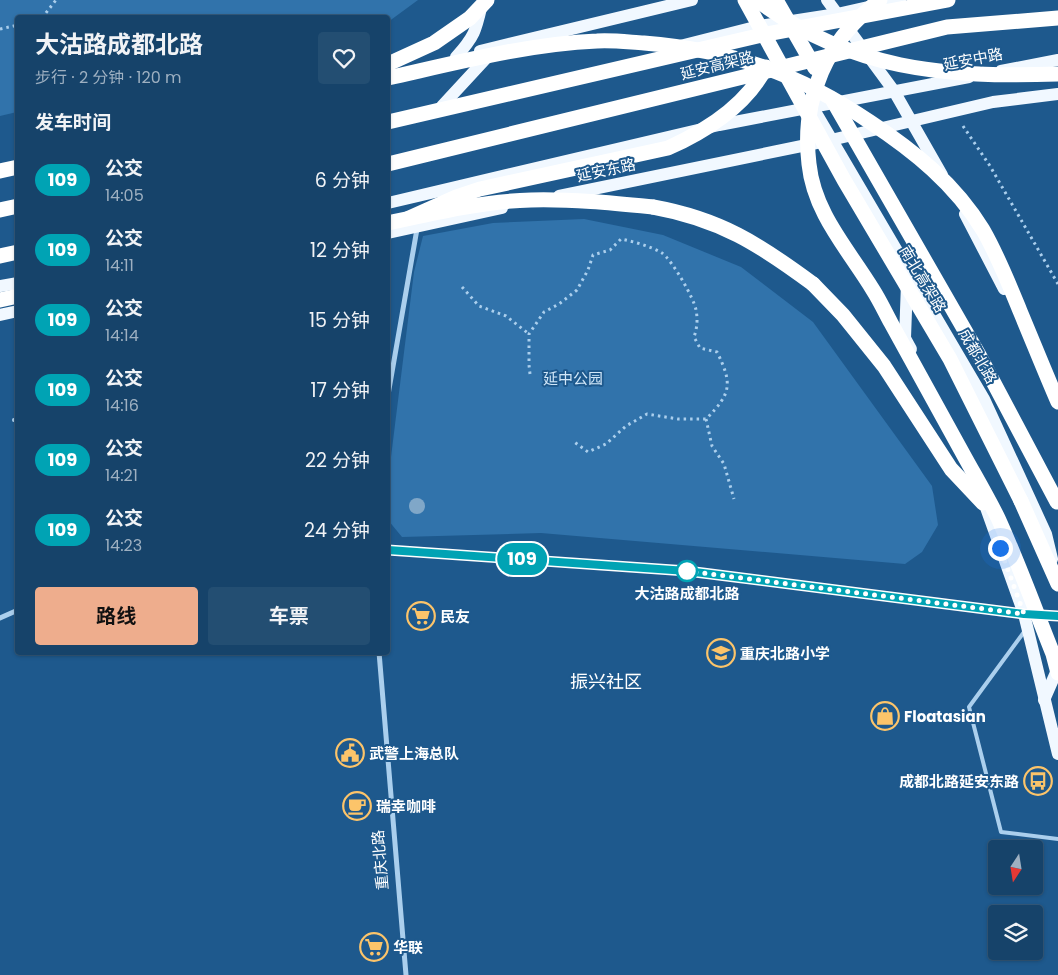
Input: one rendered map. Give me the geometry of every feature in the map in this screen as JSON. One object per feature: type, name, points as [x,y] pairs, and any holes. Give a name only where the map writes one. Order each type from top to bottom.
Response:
[{"type":"highway","points":[[390,63],[434,43],[470,18],[486,0]]},
{"type":"highway","name":"南北高架路","points":[[744,0],[844,180],[950,359],[1021,502],[1058,583]]},
{"type":"highway","points":[[757,0],[792,24],[815,36],[857,54],[883,62],[935,72],[995,75],[1058,74]]},
{"type":"highway","name":"南北高架路","points":[[776,0],[979,355],[1058,504]]},
{"type":"highway","points":[[413,222],[456,197],[480,189],[668,148],[692,137],[723,117],[742,99],[761,76],[779,41],[788,0]]},
{"type":"highway","points":[[880,0],[854,22],[841,38],[827,59],[818,80],[807,126],[809,166],[814,189],[821,210],[832,230],[874,291],[998,518],[1053,654],[1058,672]]},
{"type":"highway","name":"延安高架路","points":[[390,121],[762,35],[948,0]]},
{"type":"highway","name":"延安高架路","points":[[390,164],[947,27],[1058,18]]},
{"type":"highway","points":[[390,78],[528,49],[598,41],[663,45],[718,54],[774,70],[803,83],[861,116],[892,137],[929,165],[963,203],[982,230],[1002,268],[1058,402]]},
{"type":"highway","points":[[0,169],[15,166]]},
{"type":"highway","points":[[390,223],[413,222],[490,204],[520,201],[582,200],[653,207],[681,212],[706,220],[749,240],[775,256],[813,284],[837,308],[884,366],[950,469],[998,518]]},
{"type":"highway","points":[[0,208],[15,206]]},
{"type":"highway","points":[[0,256],[15,253]]},
{"type":"highway","points":[[0,300],[15,297]]},
{"type":"main road","points":[[456,57],[472,40],[478,25],[483,0]]},
{"type":"main road","points":[[390,74],[692,0]]},
{"type":"main road","name":"成都北路","points":[[744,0],[759,26],[813,106],[831,140],[908,267],[984,399],[1046,534],[1058,583]]},
{"type":"main road","points":[[827,0],[894,91],[912,121],[968,220],[1058,393]]},
{"type":"main road","points":[[390,120],[759,26],[837,14],[900,0]]},
{"type":"main road","points":[[442,106],[498,46]]},
{"type":"main road","name":"延安中路","points":[[813,106],[1058,60]]},
{"type":"main road","name":"延安东路","points":[[390,231],[413,222],[831,140],[993,102],[1058,94]]},
{"type":"main road","name":"延安东路","points":[[390,202],[720,125],[813,106]]},
{"type":"main road","points":[[390,215],[413,222],[439,190]]},
{"type":"main road","points":[[0,208],[15,203]]},
{"type":"main road","points":[[908,267],[905,338],[977,482],[1024,614],[1058,754]]},
{"type":"main road","points":[[0,286],[15,284]]},
{"type":"main road","points":[[0,315],[15,312]]},
{"type":"main road","points":[[1044,700],[1058,668]]},
{"type":"street","points":[[390,380],[413,222]]},
{"type":"street","points":[[390,550],[687,571],[1024,614],[1058,616]]},
{"type":"street","points":[[0,618],[15,611]]},
{"type":"street","name":"重庆北路","points":[[379,655],[406,975]]},
{"type":"lane","points":[[1027,628],[969,707],[1001,832],[1058,839]]},
{"type":"path","points":[[44,15],[56,0]]},
{"type":"path","points":[[0,29],[15,26]]},
{"type":"path","points":[[953,111],[990,166],[1058,284]]},
{"type":"path","points":[[530,374],[529,334],[544,312],[559,304],[577,290],[594,255],[610,250],[622,239],[641,244],[664,254],[680,277],[696,308],[698,323],[694,337],[697,343],[700,348],[717,352],[727,372],[727,388],[719,406],[706,419],[678,419],[646,414],[626,426],[606,444],[588,452],[573,441]]},
{"type":"path","points":[[462,287],[480,306],[506,316],[529,334]]},
{"type":"path","points":[[706,419],[712,446],[724,464],[734,499]]},
{"type":"green space","points":[[0,0],[418,0],[390,21],[390,15],[15,15],[15,112],[0,116]]},
{"type":"green space","name":"延中公园","points":[[584,219],[663,235],[741,267],[813,322],[932,486],[938,525],[922,552],[905,564],[541,533],[402,537],[390,522],[390,465],[414,272],[423,236],[493,223]]},
{"type":"bus line","name":"109","points":[[390,550],[687,571],[1024,614],[1058,616]]},
{"type":"place","name":"大沽路成都北路","points":[[687,571]]},
{"type":"place","name":"民友","points":[[421,616]]},
{"type":"place","name":"重庆北路小学","points":[[721,653]]},
{"type":"place","name":"Floatasian","points":[[885,716]]},
{"type":"place","name":"武警上海总队","points":[[350,753]]},
{"type":"place","name":"成都北路延安东路","points":[[1038,781]]},
{"type":"place","name":"瑞幸咖啡","points":[[357,806]]},
{"type":"place","name":"华联","points":[[374,947]]},
{"type":"district","name":"振兴社区","points":[[606,681]]},
{"type":"route","points":[[687,571],[1024,614],[1000,548]]}]
